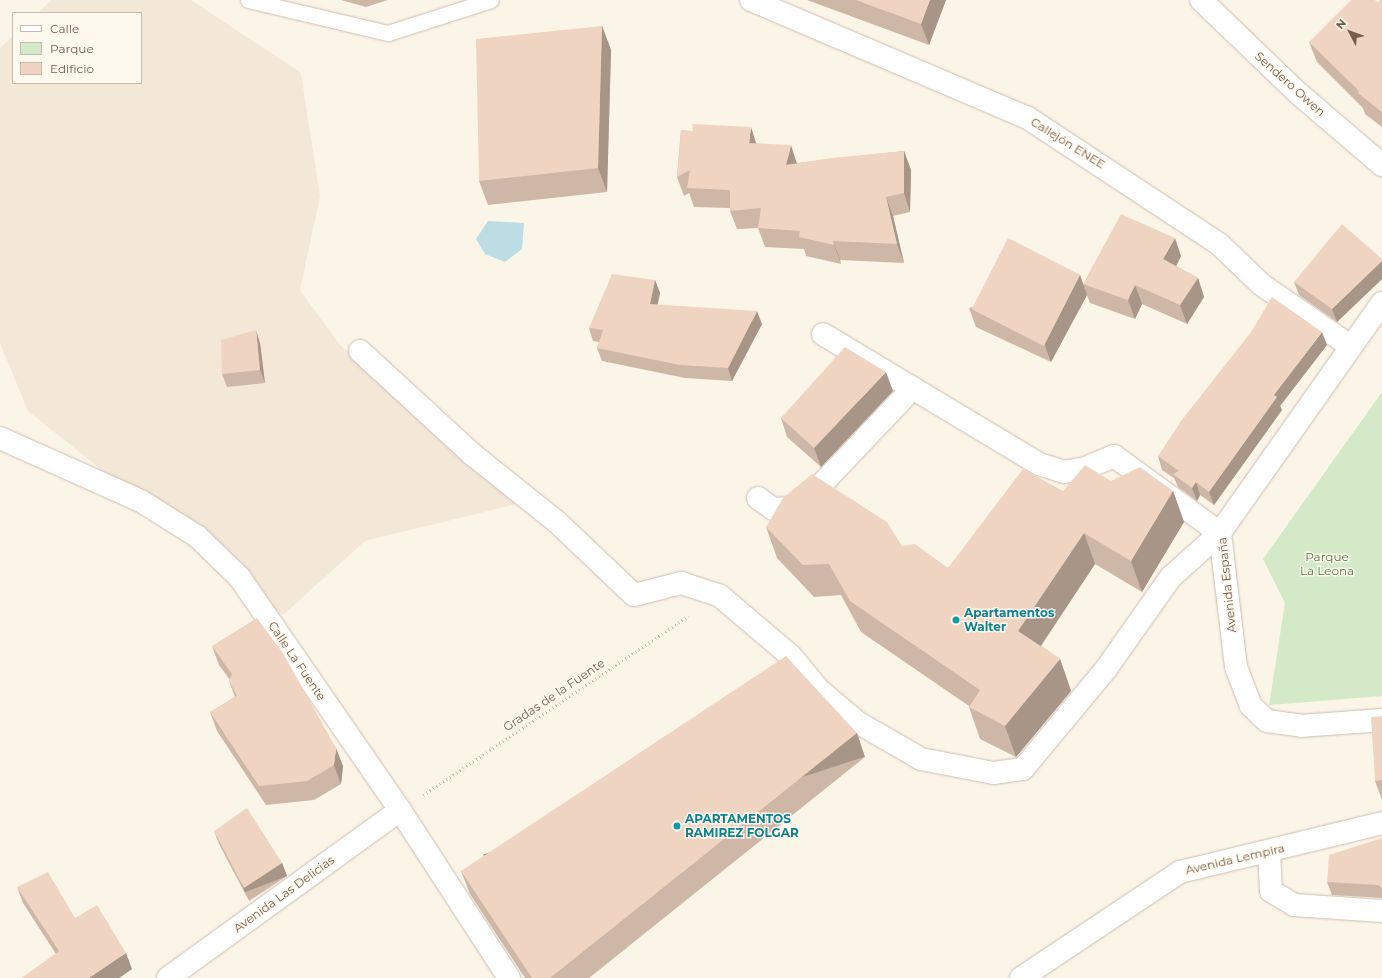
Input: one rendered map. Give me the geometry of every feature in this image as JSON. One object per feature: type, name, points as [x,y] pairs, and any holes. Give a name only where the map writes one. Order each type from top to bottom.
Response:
[{"type":"street","name":"Callejón ENEE","points":[[751,0],[1028,118],[1219,244],[1262,284],[1350,346]]},
{"type":"street","name":"Sendero Owen","points":[[1203,1],[1298,93],[1382,164]]},
{"type":"street","name":"Avenida España","points":[[1382,303],[1350,346],[1220,534],[1236,667],[1251,706],[1267,721],[1301,726],[1382,720]]},
{"type":"street","points":[[360,351],[472,454],[557,522],[634,595],[681,584],[719,595],[791,656],[819,690],[857,722],[921,759],[994,773],[1023,769],[1106,669],[1133,627],[1171,578],[1220,534],[1114,456],[1086,468],[1064,472],[1039,464],[823,334]]},
{"type":"street","points":[[758,498],[773,509],[800,507],[912,388]]},
{"type":"street","name":"Calle La Fuente","points":[[0,438],[141,501],[198,537],[240,578],[400,810],[509,978]]},
{"type":"street","name":"Avenida Las Delicias","points":[[168,978],[400,810]]},
{"type":"street","name":"Avenida Lempira","points":[[1021,978],[1180,872],[1268,852],[1382,823]]},
{"type":"street","points":[[1268,852],[1271,891],[1294,905],[1382,911]]},
{"type":"lane","points":[[248,0],[388,33],[491,0]]},
{"type":"path","name":"Gradas de la Fuente","points":[[400,810],[719,595]]},
{"type":"shaded area","points":[[51,0],[191,0],[301,73],[320,197],[300,290],[339,344],[521,503],[365,541],[283,615],[28,411],[0,343],[0,48],[12,37],[12,84],[142,84],[142,12],[39,12]]},
{"type":"green space","name":"Parque La Leona","points":[[1382,392],[1382,696],[1269,705],[1285,603],[1263,559]]},
{"type":"water","points":[[488,221],[524,223],[522,249],[505,262],[485,254],[476,239]]},
{"type":"building","points":[[856,0],[930,0],[921,24]]},
{"type":"building","points":[[1351,0],[1375,0],[1378,3],[1382,0],[1382,112],[1358,93],[1359,91],[1309,42]]},
{"type":"building","points":[[602,26],[598,168],[479,181],[476,39]]},
{"type":"building","points":[[692,124],[751,127],[749,143],[791,145],[786,165],[832,158],[904,151],[904,193],[886,197],[897,244],[833,241],[834,245],[799,237],[800,231],[758,228],[761,208],[730,211],[730,190],[687,188],[690,170],[677,177],[681,130],[693,131]]},
{"type":"building","points":[[1121,214],[1175,238],[1163,259],[1198,278],[1180,305],[1135,285],[1128,300],[1083,284]]},
{"type":"building","points":[[1342,224],[1382,259],[1382,261],[1332,309],[1294,282]]},
{"type":"building","points":[[1008,238],[1080,275],[1044,346],[972,309]]},
{"type":"building","points":[[612,274],[655,280],[650,304],[757,311],[728,368],[680,365],[597,348],[603,330],[589,328]]},
{"type":"building","points":[[1272,297],[1322,332],[1274,395],[1277,397],[1209,492],[1196,482],[1192,488],[1173,474],[1179,471],[1158,456],[1181,421],[1251,332]]},
{"type":"building","points":[[256,330],[260,370],[222,374],[221,340]]},
{"type":"building","points":[[845,347],[886,372],[814,448],[781,418]]},
{"type":"building","name":"Apartamentos Walter","points":[[1085,465],[1111,481],[1140,467],[1173,491],[1131,561],[1084,533],[1018,631],[1060,659],[1005,726],[969,707],[980,690],[850,601],[829,564],[803,565],[766,527],[783,498],[812,474],[887,522],[902,546],[915,544],[948,568],[1023,469],[1063,491]]},
{"type":"building","points":[[257,618],[283,653],[336,748],[334,765],[307,781],[259,786],[210,712],[237,696],[229,681],[232,674],[212,646]]},
{"type":"building","name":"APARTAMENTOS RAMIREZ FOLGAR","points":[[786,656],[857,733],[550,978],[532,978],[461,871]]},
{"type":"building","points":[[1382,716],[1382,780],[1375,781],[1371,717]]},
{"type":"building","points":[[247,808],[282,863],[244,888],[214,831]]},
{"type":"building","points":[[1382,838],[1382,888],[1378,885],[1327,882],[1329,855]]},
{"type":"building","points":[[48,872],[75,918],[97,905],[126,953],[89,978],[22,978],[59,951],[17,887]]},
{"type":"place","name":"Apartamentos Walter","points":[[956,620]]},
{"type":"place","name":"APARTAMENTOS RAMIREZ FOLGAR","points":[[677,826]]}]
